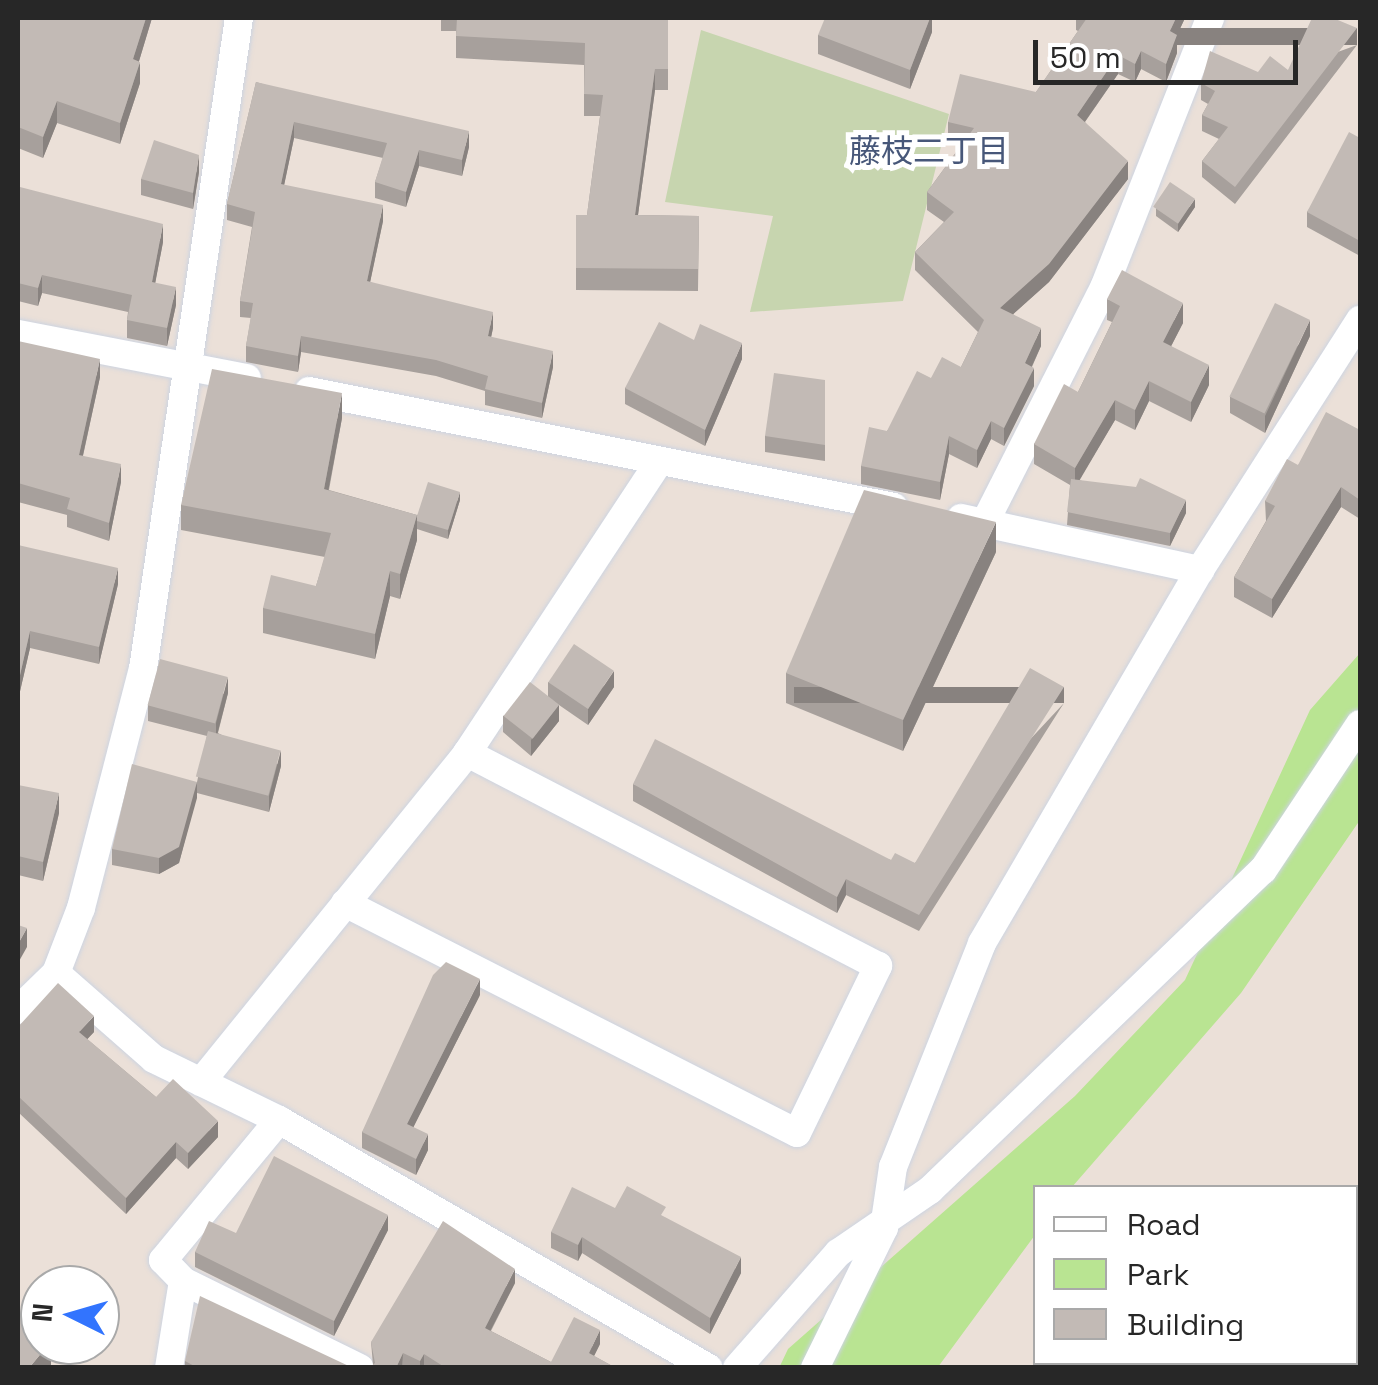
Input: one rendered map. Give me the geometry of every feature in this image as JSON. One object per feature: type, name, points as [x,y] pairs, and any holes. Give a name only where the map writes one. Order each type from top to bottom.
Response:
[{"type":"street","points":[[18,1010],[56,973],[143,669],[239,18]]},
{"type":"street","points":[[985,522],[1105,284],[1210,18]]},
{"type":"street","points":[[815,1368],[884,1228],[893,1168],[982,942],[1200,570],[1360,320]]},
{"type":"street","points":[[18,334],[656,466],[985,522],[1200,570]]},
{"type":"street","points":[[202,1082],[467,753],[656,466]]},
{"type":"street","points":[[737,1368],[838,1253],[884,1228],[1263,870],[1360,724]]},
{"type":"street","points":[[345,903],[797,1133],[878,966],[467,753]]},
{"type":"street","points":[[56,973],[154,1059],[279,1120],[709,1368]]},
{"type":"street","points":[[279,1120],[164,1260],[184,1281],[360,1368]]},
{"type":"street","points":[[169,1368],[184,1281]]},
{"type":"green space","points":[[701,30],[949,114],[903,301],[750,312],[773,216],[665,202]]},
{"type":"green space","points":[[1360,653],[1360,820],[1241,993],[1074,1185],[1033,1185],[1033,1238],[938,1367],[779,1368],[788,1349],[1075,1096],[1185,980],[1310,710]]},
{"type":"building","points":[[18,18],[146,18],[133,59],[140,62],[120,123],[57,101],[43,137],[18,127]]},
{"type":"building","points":[[457,18],[668,18],[668,69],[655,69],[635,215],[699,216],[698,269],[576,268],[576,215],[587,215],[603,95],[584,94],[585,43],[456,36]]},
{"type":"building","points":[[825,18],[930,18],[910,70],[818,35]]},
{"type":"building","points":[[1087,18],[1176,18],[1170,31],[1177,35],[1166,64],[1141,51],[1135,64],[1118,55],[1077,115],[1128,161],[1049,264],[1000,308],[1041,328],[1025,363],[1034,368],[1004,428],[991,421],[977,450],[949,436],[940,482],[861,466],[869,427],[887,431],[917,371],[931,378],[942,357],[961,367],[984,320],[915,252],[954,212],[927,192],[974,128],[948,122],[960,74],[1036,92]]},
{"type":"building","points":[[1312,18],[1333,18],[1357,28],[1235,187],[1202,161],[1228,127],[1202,115],[1215,91],[1201,83],[1210,51],[1258,72],[1270,56],[1288,70]]},
{"type":"building","points":[[256,82],[469,131],[462,160],[419,150],[406,192],[375,182],[387,143],[294,122],[281,184],[383,205],[367,281],[493,312],[488,336],[553,351],[542,403],[485,389],[488,376],[436,360],[301,336],[298,356],[246,346],[253,303],[240,301],[255,212],[227,204]]},
{"type":"building","points":[[1349,132],[1360,138],[1360,241],[1307,212]]},
{"type":"building","points":[[154,140],[199,155],[193,193],[141,179]]},
{"type":"building","points":[[1170,182],[1195,199],[1178,224],[1153,207]]},
{"type":"building","points":[[20,187],[163,224],[152,282],[176,287],[167,328],[127,320],[132,295],[42,275],[38,288],[18,283]]},
{"type":"building","points":[[1122,270],[1183,303],[1163,342],[1209,365],[1191,402],[1149,381],[1135,410],[1115,400],[1075,468],[1034,444],[1064,384],[1078,392],[1120,306],[1107,299]]},
{"type":"building","points":[[1275,303],[1310,320],[1264,414],[1229,396]]},
{"type":"building","points":[[659,322],[694,340],[700,324],[742,343],[705,430],[625,388]]},
{"type":"building","points":[[18,341],[100,359],[79,455],[121,464],[109,523],[67,509],[70,498],[18,483]]},
{"type":"building","points":[[212,369],[342,393],[324,489],[417,515],[400,574],[390,571],[375,634],[263,608],[271,575],[316,586],[331,533],[181,505]]},
{"type":"building","points":[[774,373],[825,380],[825,445],[765,436]]},
{"type":"building","points":[[1326,412],[1360,430],[1360,500],[1341,487],[1272,599],[1234,577],[1275,506],[1265,501],[1287,459],[1298,465]]},
{"type":"building","points":[[1140,478],[1186,500],[1170,533],[1067,512],[1071,479],[1136,487]]},
{"type":"building","points":[[428,482],[460,492],[448,530],[417,521]]},
{"type":"building","points":[[864,490],[996,522],[903,720],[786,673]]},
{"type":"building","points":[[18,545],[118,568],[99,647],[30,631],[18,684]]},
{"type":"building","points":[[574,644],[614,671],[588,709],[548,682]]},
{"type":"building","points":[[160,659],[228,677],[215,723],[148,705]]},
{"type":"building","points":[[1030,668],[1064,687],[919,915],[846,879],[837,897],[633,784],[655,739],[891,860],[895,853],[915,863]]},
{"type":"building","points":[[530,682],[559,705],[533,739],[504,716]]},
{"type":"building","points":[[208,731],[280,750],[268,796],[196,776]]},
{"type":"building","points":[[132,764],[197,782],[179,847],[159,858],[112,849]]},
{"type":"building","points":[[18,785],[59,793],[43,862],[18,856]]},
{"type":"building","points":[[18,925],[27,928],[18,944]]},
{"type":"building","points":[[446,962],[480,979],[407,1124],[428,1134],[416,1159],[362,1132],[433,975]]},
{"type":"building","points":[[58,983],[94,1016],[79,1032],[156,1097],[173,1079],[218,1121],[188,1153],[176,1142],[126,1198],[18,1096],[18,1027]]},
{"type":"building","points":[[274,1156],[388,1215],[334,1321],[195,1252],[209,1221],[236,1233]]},
{"type":"building","points":[[627,1186],[666,1207],[661,1215],[741,1257],[710,1318],[582,1237],[578,1245],[551,1232],[572,1187],[615,1208]]},
{"type":"building","points":[[443,1221],[515,1269],[485,1328],[551,1362],[574,1317],[600,1330],[589,1353],[616,1368],[446,1368],[424,1354],[420,1361],[403,1353],[396,1368],[369,1368],[375,1363],[371,1342]]},
{"type":"building","points":[[200,1296],[353,1368],[198,1368],[185,1361]]},
{"type":"building","points":[[18,1313],[20,1365],[31,1365],[18,1368]]},
{"type":"waterway","points":[[1268,1368],[1272,1365]]},
{"type":"district","name":"藤枝二丁目","points":[[929,151]]}]
